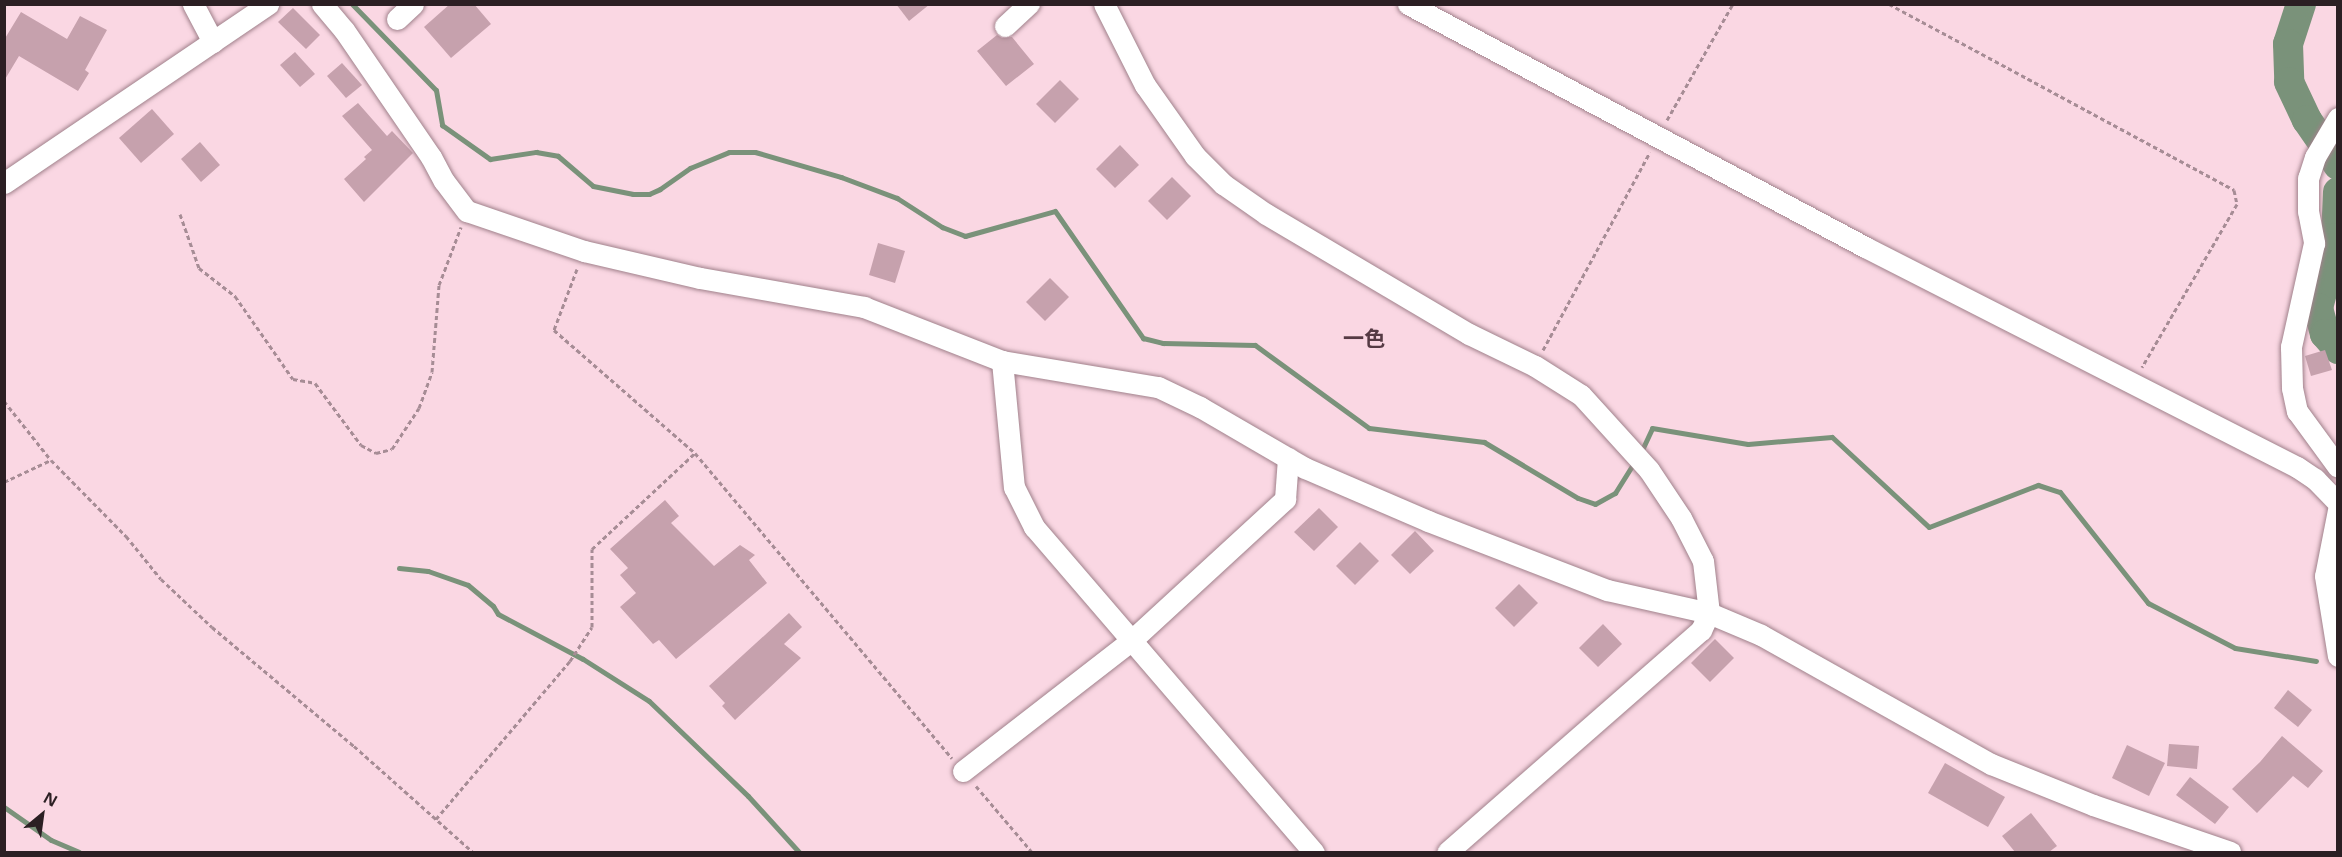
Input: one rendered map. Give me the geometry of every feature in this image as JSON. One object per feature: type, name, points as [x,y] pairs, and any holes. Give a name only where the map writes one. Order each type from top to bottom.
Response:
[{"type":"street","points":[[193,4],[213,42]]},
{"type":"street","points":[[4,183],[268,4]]},
{"type":"street","points":[[322,4],[344,30],[431,157],[444,181],[468,211],[584,250],[700,278],[864,307],[1002,361],[1158,387],[1200,407],[1305,468],[1540,566],[1607,590],[1709,613],[1761,635],[1991,764],[2093,805],[2230,852]]},
{"type":"street","points":[[397,20],[413,4]]},
{"type":"street","points":[[1005,26],[1029,4]]},
{"type":"street","points":[[1104,4],[1145,85],[1195,156],[1223,184],[1266,214],[1469,334],[1535,366],[1581,395],[1649,470],[1681,518],[1703,561],[1709,613],[1701,630],[1447,852]]},
{"type":"street","points":[[1408,4],[1658,138],[2297,467],[2315,479],[2337,503]]},
{"type":"street","points":[[2336,121],[2315,157],[2308,178],[2308,211],[2313,243],[2291,347],[2292,388],[2297,411],[2313,436],[2336,460]]},
{"type":"street","points":[[1002,361],[1014,487],[1034,527],[1133,639],[1314,852]]},
{"type":"street","points":[[963,771],[1133,639],[1285,499],[1288,458]]},
{"type":"street","points":[[2337,510],[2325,576],[2337,656]]},
{"type":"path","points":[[1535,366],[1733,4]]},
{"type":"path","points":[[1889,4],[2234,190],[2237,204],[2133,383]]},
{"type":"path","points":[[180,214],[199,268],[235,296],[293,379],[315,383],[361,445],[376,453],[392,449],[419,408],[432,372],[439,285],[468,211]]},
{"type":"path","points":[[584,250],[554,330],[694,453],[1032,852]]},
{"type":"path","points":[[4,401],[51,460],[126,536],[161,579],[212,627],[354,746],[473,852]]},
{"type":"path","points":[[436,819],[570,661],[592,627],[592,549],[694,453]]},
{"type":"path","points":[[4,482],[51,460]]},
{"type":"building","points":[[450,4],[474,4],[491,24],[451,58],[424,27]]},
{"type":"building","points":[[896,4],[930,4],[909,21]]},
{"type":"building","points":[[293,8],[320,35],[306,49],[278,22]]},
{"type":"building","points":[[21,12],[67,39],[80,16],[107,30],[85,70],[89,73],[78,91],[19,56],[4,81],[4,40]]},
{"type":"building","points":[[997,35],[1002,38],[1012,37],[1034,64],[1006,86],[977,51]]},
{"type":"building","points":[[295,52],[315,74],[300,87],[280,65]]},
{"type":"building","points":[[342,63],[362,85],[346,98],[327,76]]},
{"type":"building","points":[[1060,80],[1079,99],[1055,123],[1036,104]]},
{"type":"building","points":[[358,103],[387,136],[392,131],[413,153],[364,202],[344,179],[366,159],[364,157],[372,150],[342,116]]},
{"type":"building","points":[[152,109],[174,134],[141,163],[119,138]]},
{"type":"building","points":[[200,142],[220,165],[201,182],[181,159]]},
{"type":"building","points":[[1120,145],[1139,165],[1115,188],[1096,169]]},
{"type":"building","points":[[1172,177],[1191,196],[1167,220],[1148,201]]},
{"type":"building","points":[[878,243],[905,251],[895,283],[869,275]]},
{"type":"building","points":[[1050,278],[1069,297],[1045,321],[1026,302]]},
{"type":"building","points":[[2325,350],[2332,370],[2311,376],[2305,356]]},
{"type":"building","points":[[665,500],[679,516],[671,523],[714,566],[740,545],[755,555],[749,560],[767,583],[676,659],[659,640],[653,644],[620,607],[636,593],[620,575],[628,568],[610,549]]},
{"type":"building","points":[[1319,508],[1338,527],[1314,551],[1294,532]]},
{"type":"building","points":[[1415,531],[1434,551],[1410,574],[1391,555]]},
{"type":"building","points":[[1360,542],[1379,561],[1355,585],[1336,566]]},
{"type":"building","points":[[1519,584],[1538,603],[1514,627],[1495,608]]},
{"type":"building","points":[[789,613],[802,627],[784,644],[801,658],[735,720],[722,706],[725,703],[709,686]]},
{"type":"building","points":[[1603,624],[1622,644],[1598,667],[1579,648]]},
{"type":"building","points":[[1715,639],[1734,658],[1710,682],[1691,663]]},
{"type":"building","points":[[2288,690],[2312,710],[2298,727],[2274,708]]},
{"type":"building","points":[[2282,736],[2323,771],[2308,788],[2293,776],[2257,813],[2232,789],[2260,762]]},
{"type":"building","points":[[2169,744],[2199,746],[2197,769],[2167,766]]},
{"type":"building","points":[[2127,745],[2165,763],[2149,796],[2112,778]]},
{"type":"building","points":[[1945,763],[2005,797],[1988,827],[1928,793]]},
{"type":"building","points":[[2190,777],[2229,807],[2215,824],[2176,795]]},
{"type":"building","points":[[2031,813],[2057,846],[2049,852],[2015,852],[2002,836]]},
{"type":"waterway","points":[[352,4],[436,90],[442,125],[490,159],[536,152],[558,156],[593,186],[633,194],[649,194],[690,168],[729,152],[755,152],[841,177],[897,198],[942,227],[965,236],[1055,211],[1143,338],[1163,343],[1255,345],[1369,428],[1484,442],[1578,498],[1595,504],[1615,493],[1634,462]]},
{"type":"waterway","points":[[2301,4],[2288,44],[2289,82],[2307,120],[2338,165]]},
{"type":"waterway","points":[[2338,192],[2336,238],[2318,308],[2325,334],[2338,349]]},
{"type":"waterway","points":[[1641,452],[1652,428],[1748,444],[1832,437],[1929,527],[2038,485],[2060,492],[2148,603],[2235,648],[2316,661]]},
{"type":"waterway","points":[[399,568],[428,571],[468,585],[493,606],[498,614],[583,659],[649,701],[748,796],[799,852]]},
{"type":"waterway","points":[[4,807],[51,840],[79,852]]},
{"type":"district","name":"一色","points":[[1364,338]]}]
